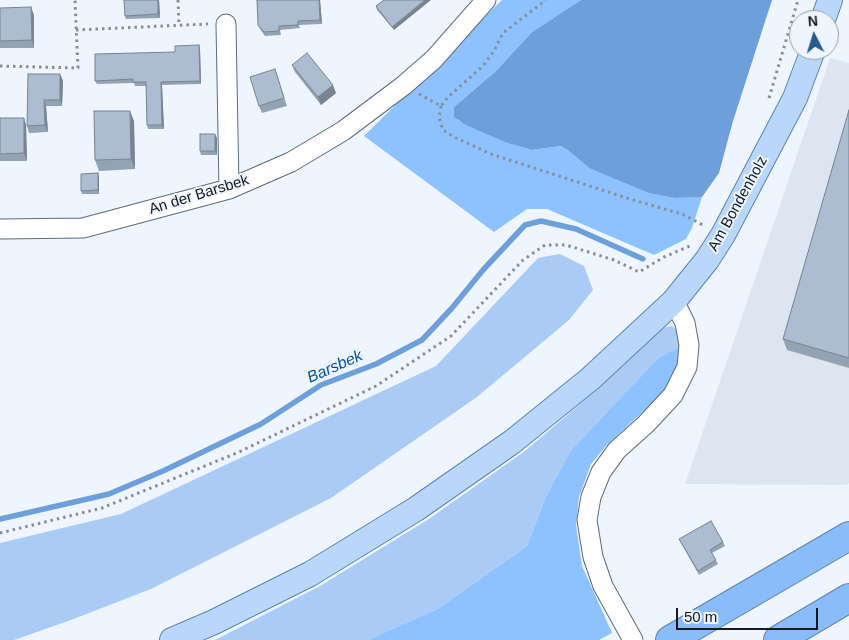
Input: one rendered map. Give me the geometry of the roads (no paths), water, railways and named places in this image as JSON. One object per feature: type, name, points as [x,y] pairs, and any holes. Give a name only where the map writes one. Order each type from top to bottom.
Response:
[{"type":"highway","points":[[670,640],[849,536]]},
{"type":"highway","points":[[778,640],[849,598]]},
{"type":"main road","name":"Am Bondenholz","points":[[172,640],[214,622],[310,574],[416,509],[512,442],[590,379],[674,301],[724,235],[795,98],[809,60]]},
{"type":"street","name":"An der Barsbek","points":[[0,229],[83,228],[229,189],[291,162],[342,131],[403,86],[434,59],[486,0]]},
{"type":"street","points":[[226,24],[229,189]]},
{"type":"street","points":[[633,640],[603,586],[592,557],[587,520],[591,497],[601,472],[617,450],[646,424],[673,395],[687,367],[689,345],[685,323],[674,301]]},
{"type":"waterway","name":"Barsbek","points":[[0,519],[109,494],[163,471],[261,424],[321,385],[376,364],[422,340],[525,225],[541,221],[576,229],[643,259]]}]
